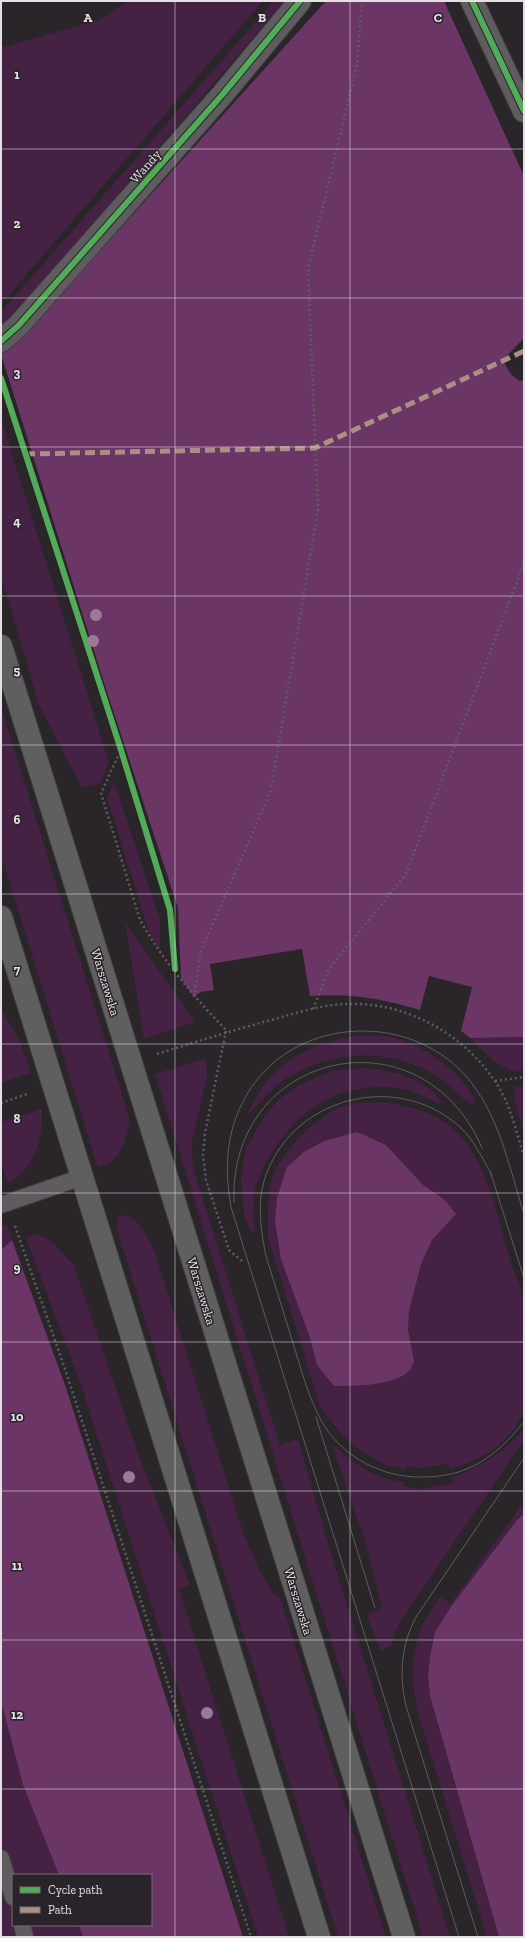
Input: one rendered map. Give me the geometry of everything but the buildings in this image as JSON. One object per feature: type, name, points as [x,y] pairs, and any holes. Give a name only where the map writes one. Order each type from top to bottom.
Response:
[{"type":"main road","name":"Warszawska","points":[[1,646],[404,1937]]},
{"type":"main road","points":[[1,917],[319,1937]]},
{"type":"street","name":"Wandy","points":[[1,341],[19,325],[206,112],[300,1]]},
{"type":"street","points":[[472,1],[524,111]]},
{"type":"lane","points":[[4,1204],[82,1177]]},
{"type":"lane","points":[[1,1858],[12,1894]]},
{"type":"lane","points":[[22,1926],[26,1937]]},
{"type":"path","points":[[194,997],[201,951],[271,790],[318,509],[308,269],[356,64],[362,1]]},
{"type":"path","points":[[1,378],[170,910],[175,969]]},
{"type":"path","points":[[1,383],[25,454]]},
{"type":"path","points":[[313,1009],[329,969],[406,874],[524,563]]},
{"type":"path","points":[[120,751],[101,793],[140,920],[194,997],[227,1031]]},
{"type":"path","points":[[155,1054],[227,1031],[313,1009],[347,1004],[378,1006],[414,1016],[444,1030],[467,1048],[495,1081],[512,1116],[524,1156]]},
{"type":"path","points":[[227,1031],[204,1134],[203,1155],[206,1180],[229,1250],[242,1261]]},
{"type":"path","points":[[495,1081],[524,1078]]},
{"type":"path","points":[[1,1103],[29,1094]]},
{"type":"path","points":[[4,1204],[67,1373],[250,1937]]},
{"type":"shaded area","points":[[128,1],[263,1],[1,304],[1,48],[102,19]]},
{"type":"shaded area","points":[[274,1],[285,1],[9,321],[1,327],[1,312]]},
{"type":"shaded area","points":[[326,1],[444,1],[524,176],[524,338],[503,360],[510,373],[519,381],[524,380],[524,1037],[470,1038],[461,1031],[472,987],[429,976],[420,1010],[392,1002],[365,997],[339,995],[310,996],[302,949],[210,964],[214,990],[201,992],[194,997],[181,978],[178,908],[104,683],[1,354],[98,253]]},
{"type":"shaded area","points":[[1,419],[109,762],[101,782],[82,788],[39,705],[1,575]]},
{"type":"shaded area","points":[[1,707],[130,1120],[124,1143],[118,1155],[113,1160],[98,1168],[1,855]]},
{"type":"shaded area","points":[[114,781],[160,920],[160,949],[150,935],[107,798]]},
{"type":"shaded area","points":[[125,922],[195,1022],[144,1039]]},
{"type":"shaded area","points":[[1,1009],[19,1039],[31,1073],[1,1083]]},
{"type":"shaded area","points":[[357,1035],[384,1036],[398,1039],[425,1051],[450,1068],[469,1090],[476,1102],[472,1104],[466,1101],[441,1078],[412,1064],[375,1056],[356,1056],[337,1058],[318,1063],[301,1070],[279,1084],[247,1116],[266,1083],[277,1070],[290,1060],[320,1045]]},
{"type":"shaded area","points":[[524,1037],[524,1070],[513,1072],[495,1062],[470,1038]]},
{"type":"shaded area","points":[[206,1058],[207,1076],[192,1142],[193,1168],[280,1445],[298,1439],[327,1540],[450,1937],[423,1937],[155,1074]]},
{"type":"shaded area","points":[[365,1068],[387,1071],[408,1077],[428,1087],[443,1103],[438,1104],[420,1095],[400,1088],[386,1087],[349,1091],[318,1105],[291,1127],[269,1157],[260,1176],[255,1192],[253,1215],[255,1233],[250,1230],[244,1215],[241,1180],[245,1151],[262,1120],[278,1100],[299,1085],[332,1071]]},
{"type":"shaded area","points":[[524,1086],[524,1132],[513,1096],[515,1087]]},
{"type":"shaded area","points":[[379,1102],[412,1108],[442,1120],[459,1134],[469,1147],[478,1162],[491,1193],[523,1300],[523,1412],[518,1423],[511,1432],[494,1449],[472,1461],[450,1469],[448,1464],[420,1468],[406,1466],[406,1470],[383,1464],[362,1452],[343,1436],[320,1407],[268,1237],[270,1186],[272,1179],[283,1158],[300,1136],[322,1118],[343,1106]]},
{"type":"shaded area","points":[[42,1109],[41,1131],[36,1152],[25,1169],[8,1184],[1,1162],[1,1122]]},
{"type":"shaded area","points":[[357,1132],[386,1145],[423,1185],[445,1200],[456,1214],[432,1240],[421,1264],[409,1311],[408,1330],[414,1361],[408,1372],[401,1377],[383,1383],[334,1386],[317,1365],[309,1335],[281,1259],[275,1221],[277,1198],[287,1167],[304,1152],[324,1141]]},
{"type":"shaded area","points":[[121,1215],[127,1216],[138,1223],[155,1253],[243,1532],[265,1581],[275,1596],[280,1597],[386,1937],[338,1937],[117,1230],[118,1218]]},
{"type":"shaded area","points":[[1,1225],[7,1225],[12,1240],[1,1249]]},
{"type":"shaded area","points":[[38,1234],[52,1242],[74,1265],[137,1451],[190,1585],[179,1589],[289,1937],[258,1937],[79,1379],[26,1238]]},
{"type":"shaded area","points":[[12,1240],[65,1385],[243,1937],[83,1937],[79,1926],[152,1926],[152,1874],[59,1874],[23,1785],[1,1701],[1,1250]]},
{"type":"shaded area","points":[[522,1432],[524,1433],[524,1440],[404,1616],[395,1632],[391,1646],[380,1651],[367,1615],[382,1607],[366,1544],[333,1448],[336,1447],[351,1460],[375,1474],[384,1478],[403,1482],[403,1486],[419,1489],[453,1483],[452,1478],[481,1465],[506,1447]]},
{"type":"shaded area","points":[[524,1502],[524,1514],[517,1520],[452,1605],[435,1632],[428,1676],[430,1696],[499,1937],[487,1937],[418,1714],[413,1683],[413,1662],[422,1627],[440,1596],[450,1604]]},
{"type":"shaded area","points":[[524,1514],[524,1937],[499,1937],[430,1696],[428,1676],[435,1632],[452,1605],[517,1520]]},
{"type":"shaded area","points":[[1,1701],[23,1785],[59,1874],[12,1874],[12,1926],[79,1926],[83,1937],[1,1937]]},
{"type":"tram line","points":[[459,1937],[231,1207],[227,1164],[228,1150],[234,1123],[246,1096],[266,1070],[291,1050],[320,1038],[350,1032],[382,1032],[412,1040],[440,1054],[465,1075],[477,1090],[495,1123],[502,1141],[524,1214]]},
{"type":"tram line","points":[[234,1202],[240,1151],[262,1110],[294,1081],[333,1066],[376,1063],[417,1076],[454,1104],[482,1148]]},
{"type":"tram line","points":[[492,1175],[478,1150],[465,1132],[434,1109],[406,1099],[376,1097],[347,1101],[320,1112],[296,1129],[277,1152],[264,1181],[262,1190],[260,1209],[261,1228],[266,1256],[312,1402],[329,1433],[351,1454],[377,1469],[392,1474],[422,1477],[439,1476],[467,1469],[480,1463],[502,1445],[524,1422]]},
{"type":"tram line","points":[[490,1171],[524,1278]]},
{"type":"tram line","points":[[316,1417],[375,1608]]},
{"type":"tram line","points":[[478,1937],[406,1706],[402,1683],[404,1649],[416,1617],[524,1458]]},
{"type":"marked path","points":[[25,454],[315,448],[524,351]]},
{"type":"cycle path","points":[[1,341],[19,325],[222,95],[300,1]]},
{"type":"cycle path","points":[[472,1],[524,111]]},
{"type":"cycle path","points":[[1,378],[121,750],[170,910],[175,969]]}]
